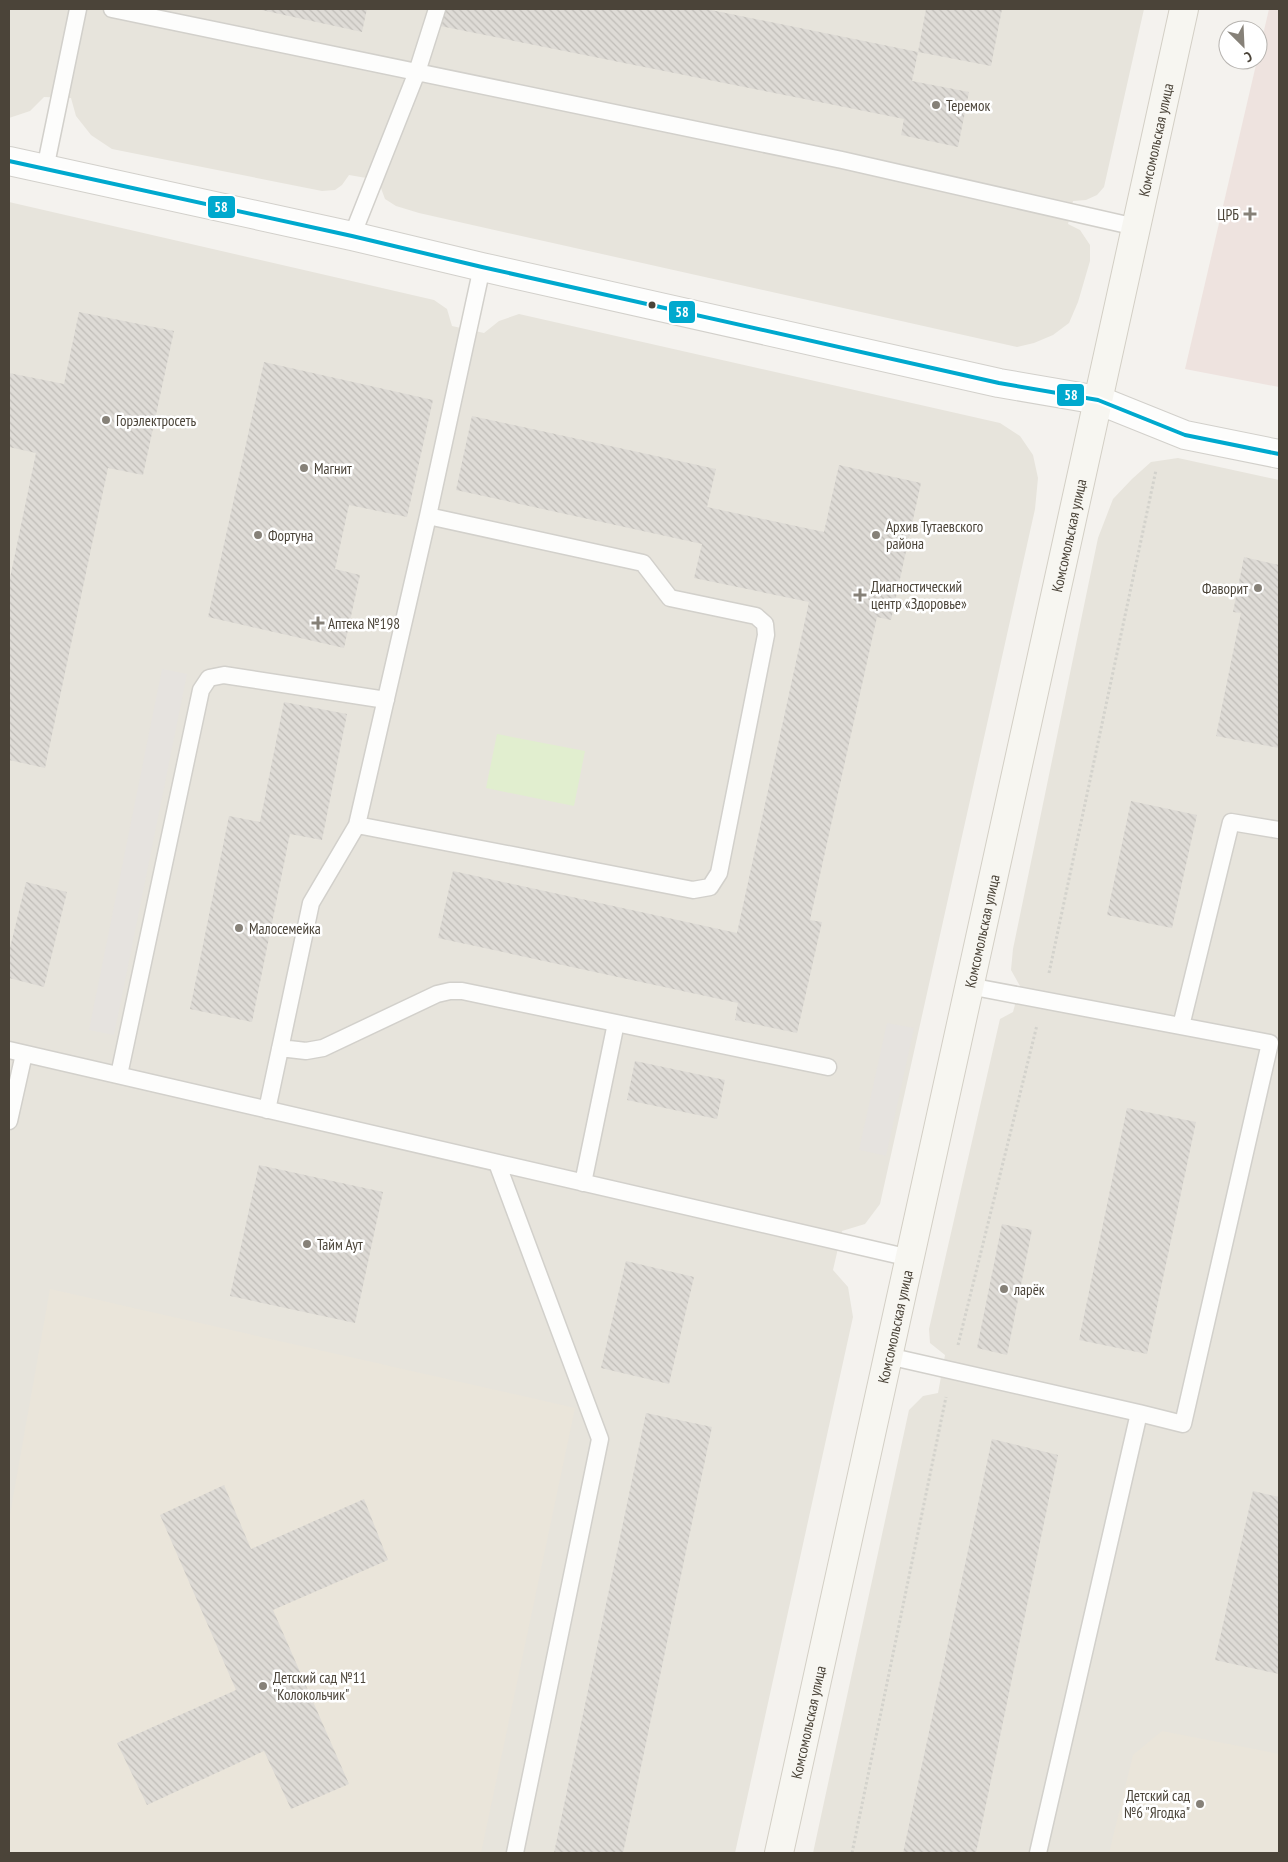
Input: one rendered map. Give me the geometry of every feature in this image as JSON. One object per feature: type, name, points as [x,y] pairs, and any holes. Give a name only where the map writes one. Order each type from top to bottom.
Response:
[{"type":"main road","name":"Комсомольская улица","points":[[779,1853],[1184,9]]},
{"type":"street","points":[[9,161],[352,236],[991,382],[1098,400],[1186,435],[1279,454]]},
{"type":"lane","points":[[45,169],[78,9]]},
{"type":"lane","points":[[112,9],[842,160],[1136,227]]},
{"type":"lane","points":[[352,236],[417,72],[437,9]]},
{"type":"lane","points":[[267,1110],[311,903],[357,825],[428,516],[482,267]]},
{"type":"lane","points":[[357,825],[693,890],[710,887],[719,874],[766,635],[766,624],[756,616],[670,598],[643,563],[428,516]]},
{"type":"lane","points":[[119,1075],[201,690],[209,678],[224,675],[386,700]]},
{"type":"lane","points":[[1181,1026],[1231,822],[1279,830]]},
{"type":"lane","points":[[888,1356],[1139,1412],[1183,1424],[1275,1044],[969,986]]},
{"type":"lane","points":[[280,1048],[306,1051],[323,1048],[437,994],[450,990],[828,1067]]},
{"type":"lane","points":[[583,1183],[616,1023]]},
{"type":"lane","points":[[9,1121],[17,1052],[910,1258]]},
{"type":"lane","points":[[497,1163],[600,1439],[515,1853]]},
{"type":"lane","points":[[1038,1853],[1139,1412]]},
{"type":"path","points":[[852,1853],[952,1370],[1043,1000],[1156,470]]},
{"type":"shaded area","points":[[9,9],[1144,9],[1104,187],[1097,195],[1086,200],[1073,201],[1068,224],[1080,230],[1090,245],[1090,261],[1078,302],[1069,323],[1053,335],[1034,343],[1017,347],[419,213],[396,206],[385,199],[378,180],[349,175],[342,185],[335,190],[322,191],[112,149],[91,135],[76,116],[71,98],[44,97],[30,111],[9,118]]},
{"type":"shaded area","name":"ЦРБ","points":[[1269,9],[1279,9],[1279,387],[1185,369],[1255,70],[1268,70],[1268,20],[1266,20]]},
{"type":"shaded area","points":[[9,202],[434,300],[447,309],[452,326],[484,333],[499,321],[519,314],[1000,423],[1020,436],[1033,455],[1038,478],[1035,509],[880,1204],[865,1224],[842,1231],[833,1270],[848,1287],[853,1317],[735,1853],[9,1853]]},
{"type":"shaded area","points":[[1178,458],[1279,480],[1279,1853],[813,1853],[909,1410],[923,1396],[938,1393],[945,1355],[930,1343],[929,1329],[1000,1019],[1013,1012],[1020,986],[1011,970],[1013,949],[1098,538],[1113,499],[1132,479],[1151,462]]},
{"type":"shaded area","points":[[162,669],[187,674],[114,1035],[89,1030]]},
{"type":"shaded area","points":[[887,1023],[914,1028],[886,1156],[859,1150]]},
{"type":"shaded area","name":"Детский сад №11 \"Колокольчик\"","points":[[50,1289],[575,1408],[481,1853],[9,1853],[9,1520]]},
{"type":"shaded area","name":"Детский сад №6 \"Ягодка\"","points":[[1162,1731],[1279,1754],[1279,1853],[1109,1853],[1133,1755]]},
{"type":"green space","points":[[497,734],[585,751],[574,806],[486,788]]},
{"type":"building","points":[[257,9],[367,9],[362,32]]},
{"type":"building","points":[[444,9],[706,9],[918,52],[912,81],[969,92],[958,147],[901,135],[904,119],[440,26]]},
{"type":"building","points":[[926,9],[1002,9],[991,66],[918,52]]},
{"type":"building","points":[[79,312],[174,331],[143,475],[108,468],[45,768],[9,760],[9,583],[36,453],[9,447],[9,373],[64,384]]},
{"type":"building","points":[[264,362],[433,400],[407,517],[349,505],[335,569],[360,575],[344,648],[208,617]]},
{"type":"building","points":[[472,416],[716,469],[707,507],[824,532],[839,465],[921,483],[891,620],[877,617],[810,920],[822,922],[797,1033],[735,1020],[738,1003],[438,938],[453,871],[737,933],[809,602],[694,578],[702,544],[456,490]]},
{"type":"building","points":[[1244,557],[1279,565],[1279,748],[1216,736],[1241,613],[1233,612]]},
{"type":"building","name":"Малосемейка","points":[[284,702],[347,714],[322,840],[290,834],[252,1022],[190,1009],[229,816],[260,822]]},
{"type":"building","points":[[1131,801],[1197,815],[1172,928],[1107,915]]},
{"type":"building","points":[[26,882],[67,892],[44,987],[9,978],[9,952]]},
{"type":"building","points":[[635,1061],[725,1080],[717,1119],[627,1100]]},
{"type":"building","points":[[1127,1108],[1196,1122],[1147,1354],[1079,1340]]},
{"type":"building","name":"Тайм Аут","points":[[259,1165],[383,1192],[355,1323],[230,1296]]},
{"type":"building","name":"ларёк","points":[[1002,1224],[1032,1230],[1007,1355],[977,1348]]},
{"type":"building","points":[[626,1261],[694,1277],[669,1384],[601,1368]]},
{"type":"building","points":[[646,1413],[712,1427],[623,1853],[554,1853]]},
{"type":"building","points":[[992,1439],[1058,1455],[976,1853],[903,1853]]},
{"type":"building","points":[[224,1485],[251,1549],[364,1499],[388,1560],[273,1610],[349,1784],[291,1809],[264,1751],[147,1805],[117,1743],[236,1690],[160,1515]]},
{"type":"building","points":[[1253,1491],[1279,1497],[1279,1674],[1215,1660]]},
{"type":"transit line","name":"58","points":[[9,161],[352,236],[999,383],[1098,400],[1185,435],[1279,454]]},
{"type":"place","name":"Теремок","points":[[936,105]]},
{"type":"place","name":"ЦРБ","points":[[1250,214]]},
{"type":"place","name":"Горэлектросеть","points":[[106,420]]},
{"type":"place","name":"Магнит","points":[[304,468]]},
{"type":"place","name":"Фортуна","points":[[258,535]]},
{"type":"place","name":"Архив Тутаевского района","points":[[876,535]]},
{"type":"place","name":"Фаворит","points":[[1258,588]]},
{"type":"place","name":"Диагностический центр «Здоровье»","points":[[860,595]]},
{"type":"place","name":"Аптека №198","points":[[318,623]]},
{"type":"place","name":"Малосемейка","points":[[239,928]]},
{"type":"place","name":"Тайм Аут","points":[[307,1244]]},
{"type":"place","name":"ларёк","points":[[1004,1289]]},
{"type":"place","name":"Детский сад №11 \"Колокольчик\"","points":[[263,1686]]},
{"type":"place","name":"Детский сад №6 \"Ягодка\"","points":[[1200,1804]]}]
